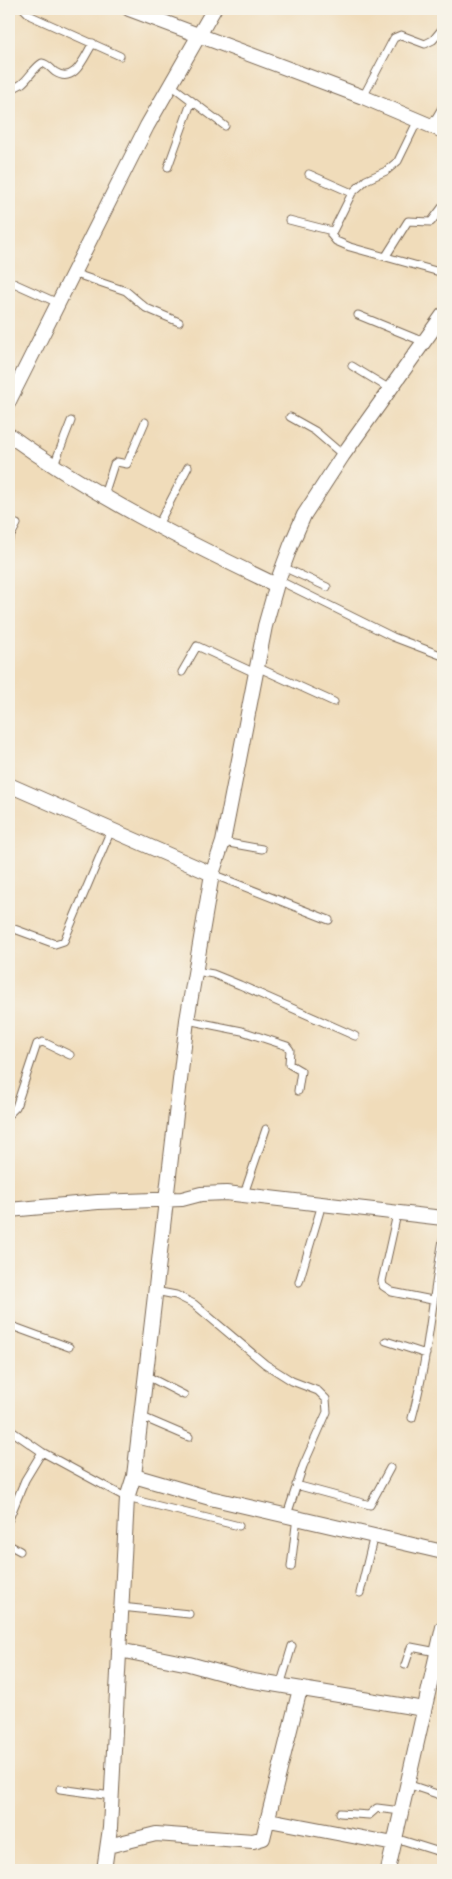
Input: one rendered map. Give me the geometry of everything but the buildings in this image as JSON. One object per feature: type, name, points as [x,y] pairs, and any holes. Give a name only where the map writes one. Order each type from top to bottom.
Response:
[{"type":"street","points":[[129,9],[363,97],[437,128]]},
{"type":"street","points":[[9,401],[147,126],[214,9]]},
{"type":"street","points":[[104,1870],[112,1796],[121,1607],[130,1487],[165,1198],[188,1020],[212,874],[223,842],[256,670],[279,577],[304,516],[342,455],[443,315]]},
{"type":"street","points":[[9,434],[54,465],[157,527],[279,577]]},
{"type":"street","points":[[9,785],[212,874]]},
{"type":"street","points":[[9,1210],[165,1198],[182,1199],[201,1194],[244,1194],[397,1214],[443,1218]]},
{"type":"street","points":[[130,1487],[210,1498],[294,1522],[443,1552]]},
{"type":"street","points":[[388,1870],[443,1627]]},
{"type":"street","points":[[119,1650],[189,1664],[247,1680],[424,1708]]},
{"type":"street","points":[[108,1846],[156,1834],[258,1841],[265,1834],[269,1820],[300,1689]]},
{"type":"street","points":[[269,1820],[394,1841]]},
{"type":"lane","points":[[24,9],[31,16],[120,56]]},
{"type":"lane","points":[[363,97],[394,38],[401,35],[425,44],[433,40],[443,28]]},
{"type":"lane","points":[[9,86],[13,88],[20,86],[31,72],[42,63],[46,63],[64,77],[69,77],[76,71],[93,43]]},
{"type":"lane","points":[[171,85],[191,103],[225,126]]},
{"type":"lane","points":[[168,167],[191,103]]},
{"type":"lane","points":[[437,128],[443,106]]},
{"type":"lane","points":[[418,120],[398,161],[386,171],[366,180],[352,192],[332,231],[332,237],[336,241],[443,273]]},
{"type":"lane","points":[[309,174],[352,192]]},
{"type":"lane","points":[[386,256],[408,221],[427,223],[436,218],[443,206]]},
{"type":"lane","points":[[436,218],[443,222]]},
{"type":"lane","points":[[289,220],[332,231]]},
{"type":"lane","points":[[73,273],[126,291],[146,308],[179,322]]},
{"type":"lane","points":[[9,281],[58,303]]},
{"type":"lane","points":[[358,315],[424,342]]},
{"type":"lane","points":[[352,366],[390,389]]},
{"type":"lane","points":[[290,417],[315,431],[342,455]]},
{"type":"lane","points":[[54,465],[71,421]]},
{"type":"lane","points":[[104,495],[114,464],[117,462],[127,464],[145,422]]},
{"type":"lane","points":[[157,527],[188,467]]},
{"type":"lane","points":[[9,539],[17,524]]},
{"type":"lane","points":[[279,577],[327,587]]},
{"type":"lane","points":[[279,577],[393,636],[443,656]]},
{"type":"lane","points":[[182,672],[197,646],[334,702]]},
{"type":"lane","points":[[9,927],[55,944],[64,941],[111,830]]},
{"type":"lane","points":[[223,842],[262,849]]},
{"type":"lane","points":[[212,874],[330,920]]},
{"type":"lane","points":[[196,971],[231,982],[355,1036]]},
{"type":"lane","points":[[188,1020],[242,1031],[288,1046],[290,1050],[289,1064],[301,1072],[298,1090]]},
{"type":"lane","points":[[9,1114],[16,1107],[38,1044],[43,1042],[70,1055]]},
{"type":"lane","points":[[244,1194],[266,1129]]},
{"type":"lane","points":[[300,1282],[322,1204]]},
{"type":"lane","points":[[397,1214],[382,1281],[383,1286],[392,1292],[432,1300]]},
{"type":"lane","points":[[412,1418],[426,1354],[432,1300],[443,1240]]},
{"type":"lane","points":[[154,1290],[176,1296],[194,1304],[265,1364],[292,1381],[323,1394],[328,1405],[327,1412],[310,1448],[296,1485],[291,1567]]},
{"type":"lane","points":[[9,1325],[69,1347]]},
{"type":"lane","points":[[386,1341],[426,1354]]},
{"type":"lane","points":[[145,1375],[184,1395]]},
{"type":"lane","points":[[140,1416],[189,1437]]},
{"type":"lane","points":[[13,1432],[42,1452],[130,1487],[239,1526]]},
{"type":"lane","points":[[9,1519],[25,1480],[42,1452]]},
{"type":"lane","points":[[296,1485],[370,1505],[390,1468]]},
{"type":"lane","points":[[360,1592],[371,1554],[373,1539]]},
{"type":"lane","points":[[9,1545],[20,1551]]},
{"type":"lane","points":[[121,1607],[189,1614]]},
{"type":"lane","points":[[280,1686],[292,1646]]},
{"type":"lane","points":[[406,1666],[411,1647],[437,1652]]},
{"type":"lane","points":[[408,1784],[443,1796]]},
{"type":"lane","points":[[60,1789],[112,1796]]},
{"type":"lane","points":[[340,1813],[369,1815],[377,1808],[401,1811]]},
{"type":"lane","points":[[394,1841],[443,1853]]}]
